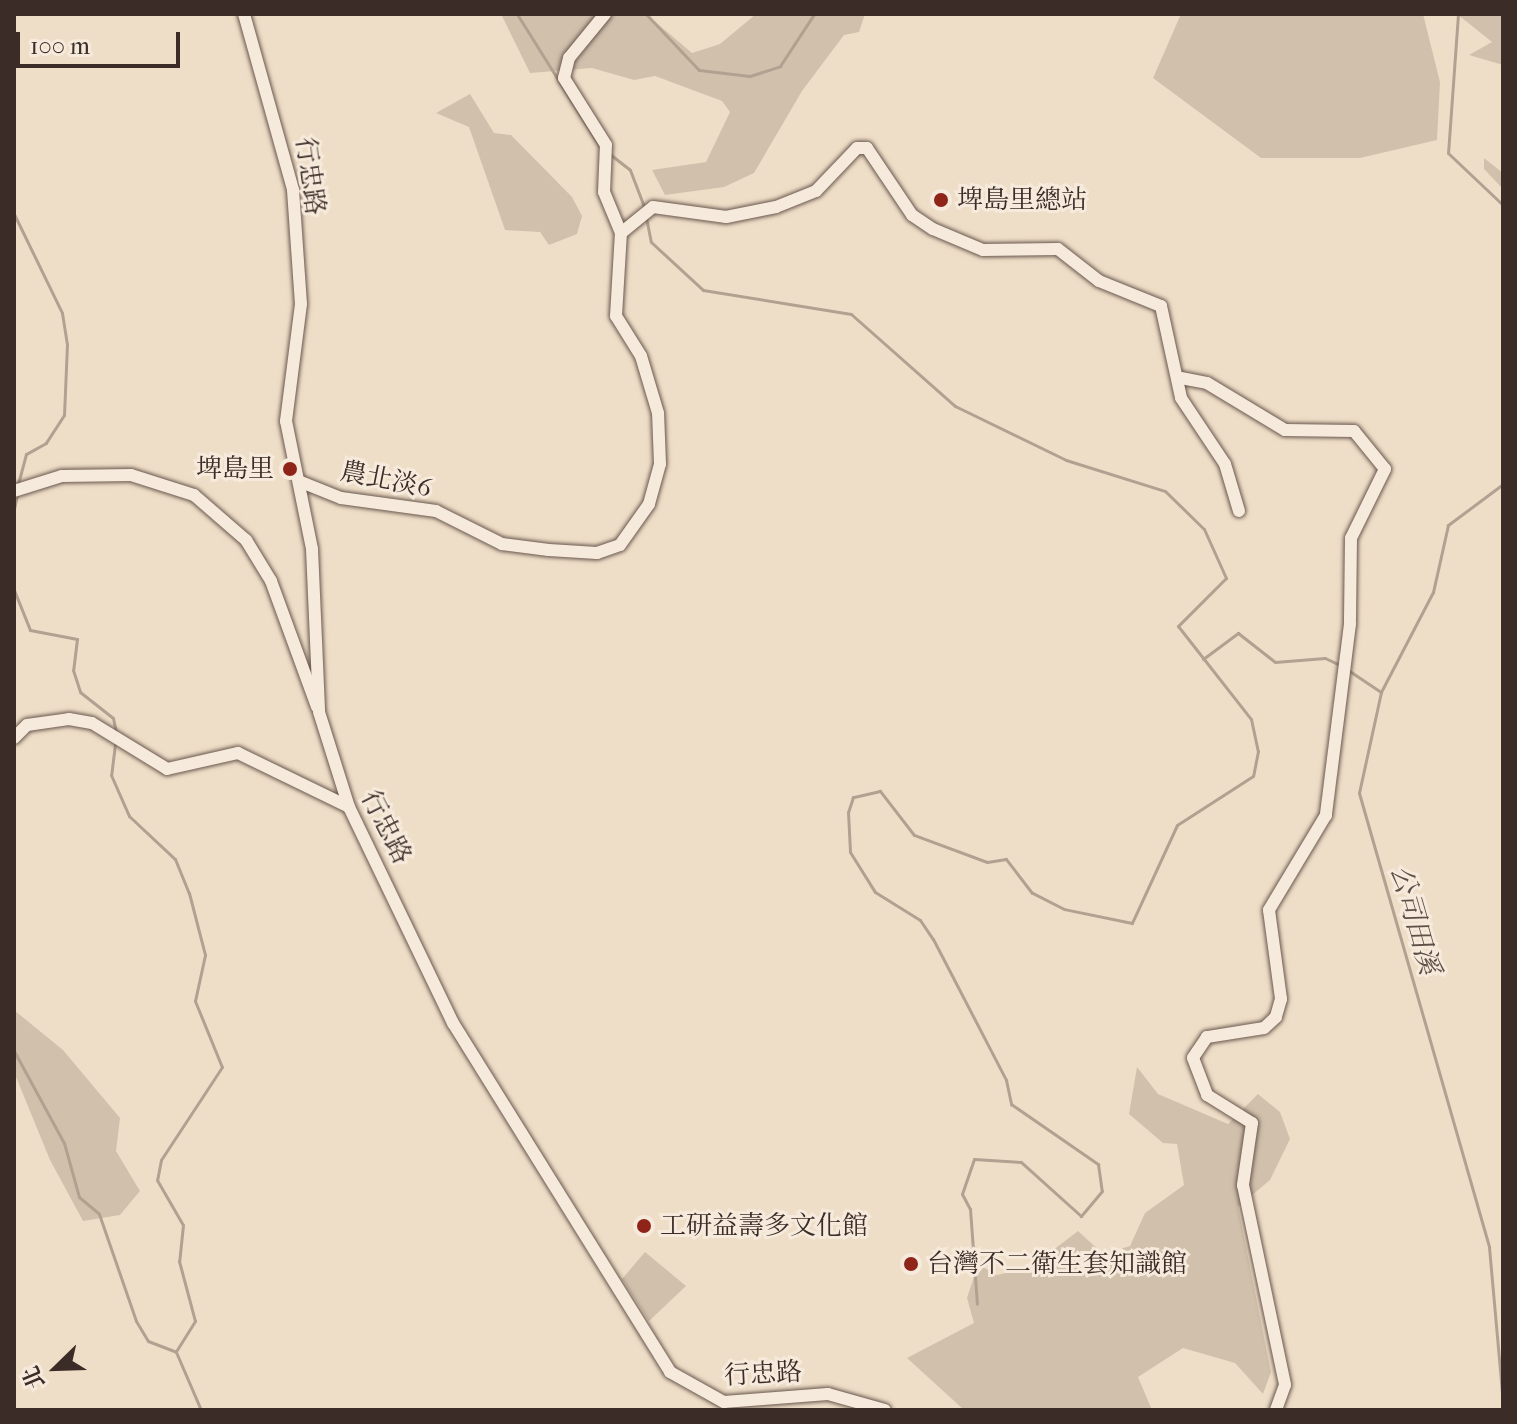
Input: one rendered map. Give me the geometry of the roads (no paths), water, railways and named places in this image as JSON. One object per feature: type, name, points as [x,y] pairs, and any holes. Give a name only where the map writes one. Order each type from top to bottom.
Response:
[{"type":"street","name":"行忠路","points":[[244,14],[293,190],[301,304],[286,421],[301,482],[320,632],[319,712],[349,807],[453,1023],[670,1372],[724,1402],[828,1394],[885,1410]]},
{"type":"street","name":"農北淡6","points":[[301,482],[341,498],[436,511],[502,544],[597,553],[620,545],[649,504],[661,445],[641,356],[616,316],[621,233],[604,192],[606,152],[564,78],[569,58],[605,14]]},
{"type":"street","points":[[621,233],[639,212],[653,207],[726,217],[776,207],[816,191],[857,148],[867,148],[912,215],[933,229],[983,250],[1058,249],[1099,281],[1161,306],[1181,378],[1181,398],[1225,464],[1239,511]]},
{"type":"street","points":[[1181,378],[1207,383],[1285,430],[1354,431],[1385,469],[1351,538],[1350,624],[1326,815],[1269,910],[1281,999],[1276,1017],[1264,1028],[1207,1037],[1193,1058],[1207,1095],[1252,1123],[1243,1185],[1285,1385],[1276,1410]]},
{"type":"street","points":[[19,491],[62,476],[131,475],[194,495],[246,540],[271,581],[319,712]]},
{"type":"street","points":[[14,738],[27,725],[69,719],[92,723],[167,769],[238,753],[349,807]]},
{"type":"waterway","points":[[517,14],[599,145]]},
{"type":"waterway","name":"公司田溪","points":[[646,14],[699,70],[750,76],[780,66],[814,14]]},
{"type":"waterway","name":"公司田溪","points":[[1458,14],[1448,153],[1503,205]]},
{"type":"waterway","points":[[611,155],[630,170],[645,209]]},
{"type":"waterway","points":[[14,214],[62,313],[67,344],[64,415],[46,443],[26,454],[17,487]]},
{"type":"waterway","points":[[646,217],[651,242],[703,290],[851,314],[955,406],[1066,460],[1165,491],[1204,529],[1226,578],[1178,626],[1251,719],[1258,751],[1253,776],[1177,825],[1132,923],[1064,909],[1032,893],[1006,859],[987,862],[914,835],[880,791],[853,797],[848,812],[850,852],[875,892],[920,920],[933,939],[1006,1080],[1011,1104],[1098,1164],[1102,1191],[1081,1216],[1021,1162],[974,1159],[962,1194],[970,1209],[977,1304]]},
{"type":"waterway","name":"公司田溪","points":[[1503,484],[1448,525],[1433,592],[1381,692],[1359,793],[1489,1247],[1503,1403]]},
{"type":"waterway","points":[[14,509],[17,495]]},
{"type":"waterway","points":[[14,590],[30,630],[77,639],[73,670],[80,692],[113,718],[116,732]]},
{"type":"waterway","points":[[1203,659],[1238,633],[1275,662],[1325,658],[1342,666]]},
{"type":"waterway","points":[[1348,670],[1381,692]]},
{"type":"waterway","points":[[115,744],[111,775],[129,816],[175,859],[189,893],[205,955],[195,1001],[222,1067],[161,1160],[157,1180],[183,1225],[179,1261],[195,1321],[176,1352],[201,1410]]},
{"type":"waterway","points":[[14,1051],[64,1143],[79,1197],[99,1214],[136,1321],[148,1341],[176,1352]]},
{"type":"place","name":"埤島里總站","points":[[941,200]]},
{"type":"place","name":"埤島里","points":[[290,469]]},
{"type":"place","name":"工研益壽多文化館","points":[[644,1226]]},
{"type":"place","name":"台灣不二衛生套知識館","points":[[911,1264]]}]
